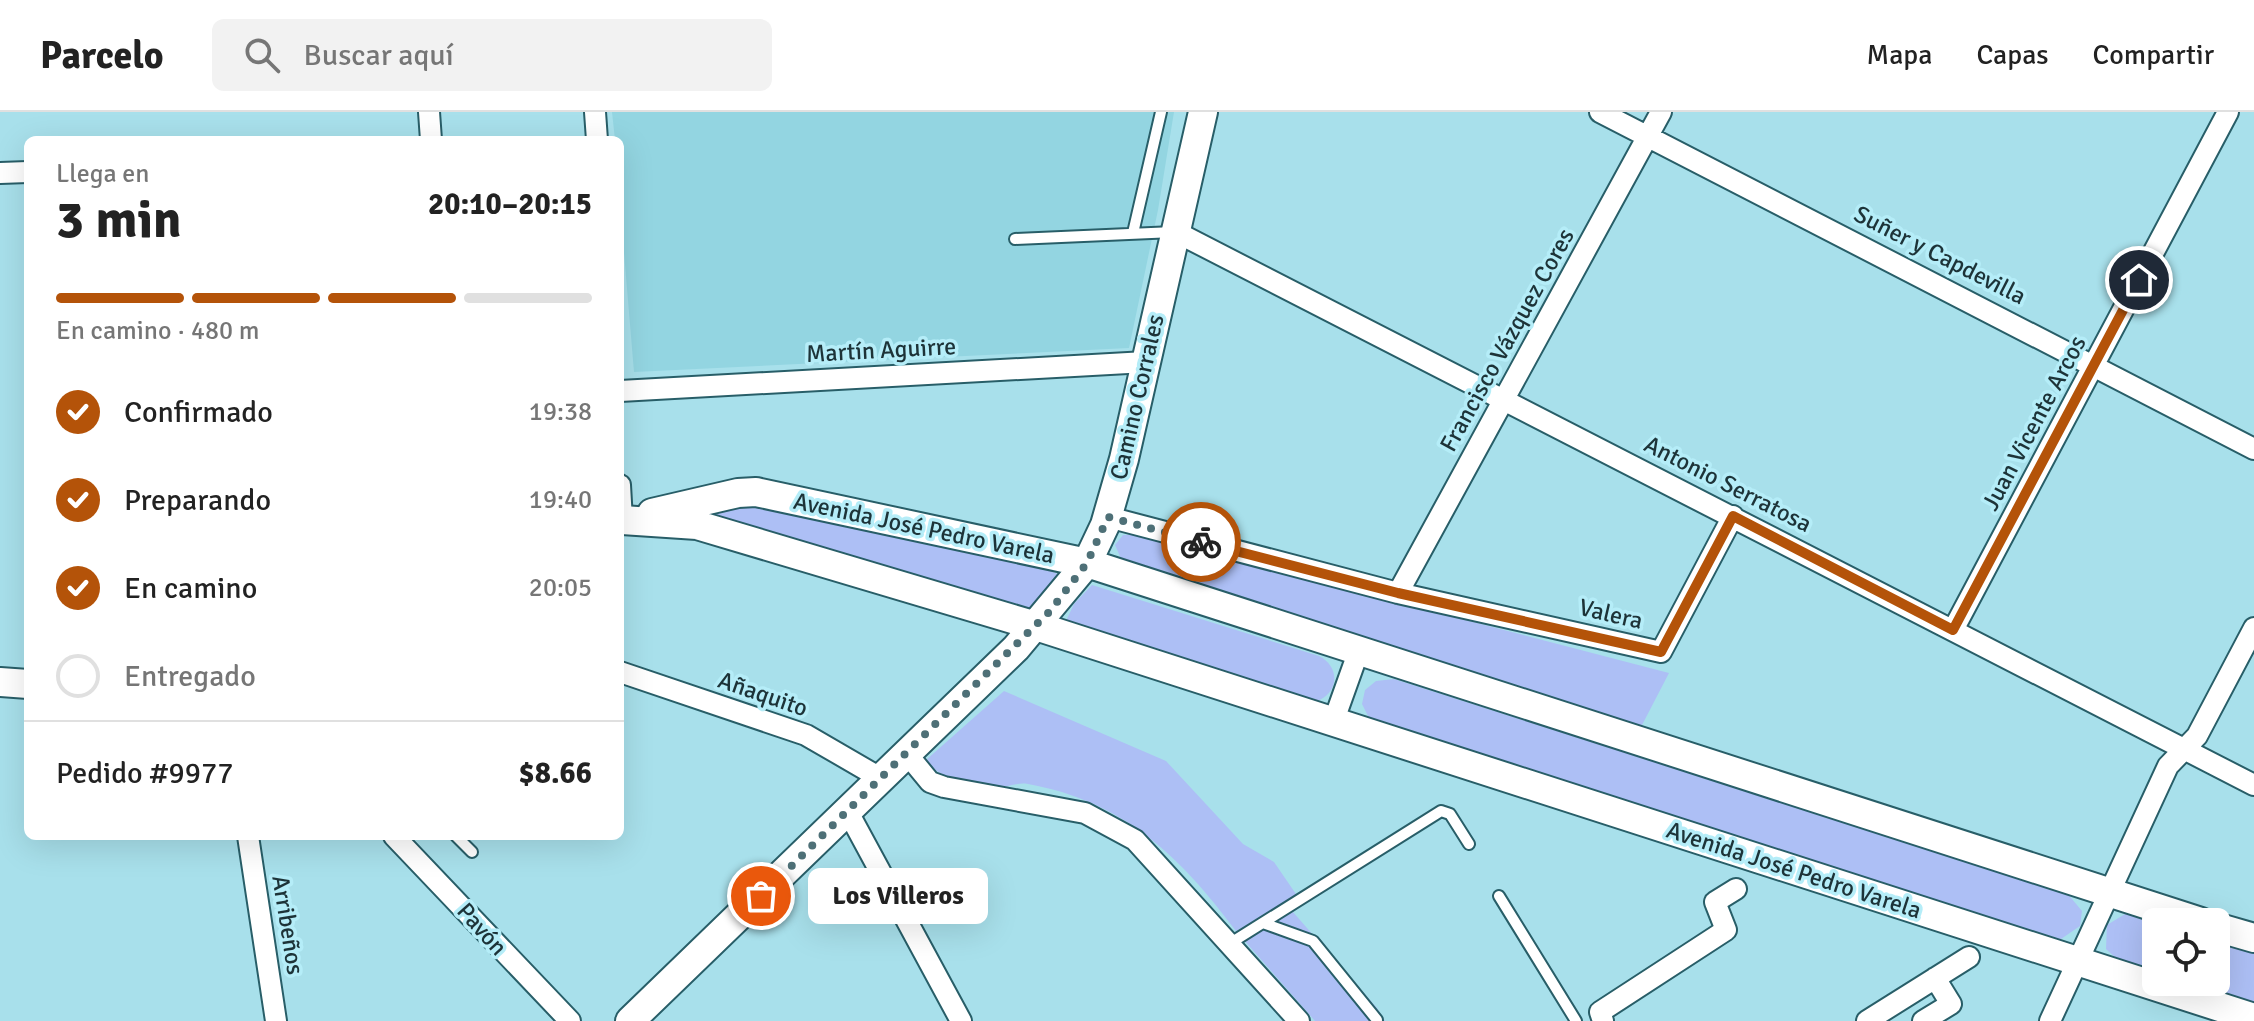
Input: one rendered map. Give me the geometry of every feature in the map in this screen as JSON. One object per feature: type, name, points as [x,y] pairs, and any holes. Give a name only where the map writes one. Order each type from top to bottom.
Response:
[{"type":"street","points":[[429,112],[431,136]]},
{"type":"street","points":[[595,112],[597,136]]},
{"type":"street","name":"Camino Corrales","points":[[630,1021],[1036,626],[1087,563],[1108,517],[1203,112]]},
{"type":"street","name":"Suñer y Capdevilla","points":[[1600,112],[2095,364],[2254,449]]},
{"type":"street","name":"Francisco Vázquez Cores","points":[[1398,593],[1661,112]]},
{"type":"street","name":"Juan Vicente Arcos","points":[[1953,630],[2228,112]]},
{"type":"street","points":[[0,173],[24,172]]},
{"type":"street","name":"Antonio Serratosa","points":[[1176,232],[1505,398],[2254,785]]},
{"type":"street","name":"Martín Aguirre","points":[[624,391],[1146,362]]},
{"type":"street","name":"Avenida José Pedro Varela","points":[[624,519],[738,493],[756,492],[1087,563],[2155,908]]},
{"type":"street","name":"Valera","points":[[1398,593],[1661,652],[1733,516]]},
{"type":"street","points":[[1108,517],[1398,593]]},
{"type":"street","name":"Avenida José Pedro Varela","points":[[624,520],[697,525],[1036,626],[2254,1018]]},
{"type":"street","points":[[2050,1021],[2168,766],[2197,736],[2254,628]]},
{"type":"street","points":[[1334,720],[1359,650]]},
{"type":"street","name":"Añaquito","points":[[624,673],[806,735],[882,779]]},
{"type":"street","points":[[0,682],[24,684]]},
{"type":"street","points":[[907,754],[930,782],[1085,813],[1135,840],[1299,1021]]},
{"type":"street","points":[[848,812],[961,1021]]},
{"type":"street","name":"Arribeños","points":[[249,840],[276,1021]]},
{"type":"street","name":"Pavón","points":[[398,840],[570,1021]]},
{"type":"street","points":[[1603,1021],[1600,1012],[1726,930],[1715,902],[1736,889]]},
{"type":"street","points":[[2230,931],[2254,938]]},
{"type":"street","points":[[1874,1019],[1969,957]]},
{"type":"street","points":[[1923,1021],[1951,1004],[1935,978]]},
{"type":"lane","points":[[1133,233],[1161,112]]},
{"type":"lane","points":[[1015,239],[1176,232]]},
{"type":"lane","points":[[1229,944],[1441,811],[1450,814],[1469,844]]},
{"type":"lane","points":[[460,840],[472,852]]},
{"type":"lane","points":[[1499,896],[1576,1021]]},
{"type":"lane","points":[[1263,923],[1313,941],[1377,1020]]},
{"type":"shaded area","points":[[612,112],[1174,112],[1158,210],[1129,348],[634,372],[624,253],[624,136],[615,136]]},
{"type":"shaded area","points":[[712,506],[767,506],[1049,570],[1062,576],[1037,615],[699,519]]},
{"type":"shaded area","points":[[1123,535],[1140,535],[1669,673],[1641,727],[1122,561],[1115,545]]},
{"type":"shaded area","points":[[1092,585],[1319,656],[1334,673],[1333,687],[1315,702],[1065,623],[1074,604]]},
{"type":"shaded area","points":[[1394,679],[2067,893],[2082,911],[2080,926],[2061,939],[2050,939],[1370,720],[1362,704],[1365,690],[1376,681]]},
{"type":"shaded area","points":[[1004,691],[1166,761],[1243,844],[1274,862],[1298,897],[1236,931],[1171,856],[1121,818],[1062,792],[1024,784],[998,787],[969,783],[949,777],[932,767],[926,760]]},
{"type":"shaded area","points":[[1293,912],[1385,1021],[1315,1021],[1243,939]]},
{"type":"shaded area","points":[[2125,914],[2142,918],[2142,968],[2118,960],[2106,949],[2107,925]]},
{"type":"shaded area","points":[[2230,944],[2254,952],[2254,1004],[2229,996]]},
{"type":"way so far","points":[[761,896],[1016,648],[1050,611],[1087,563],[1108,517],[1201,542]]},
{"type":"place","name":"Los Villeros","points":[[761,896]]},
{"type":"route","points":[[1201,542],[1398,593],[1661,652],[1733,516],[1953,630],[2139,280]]}]
